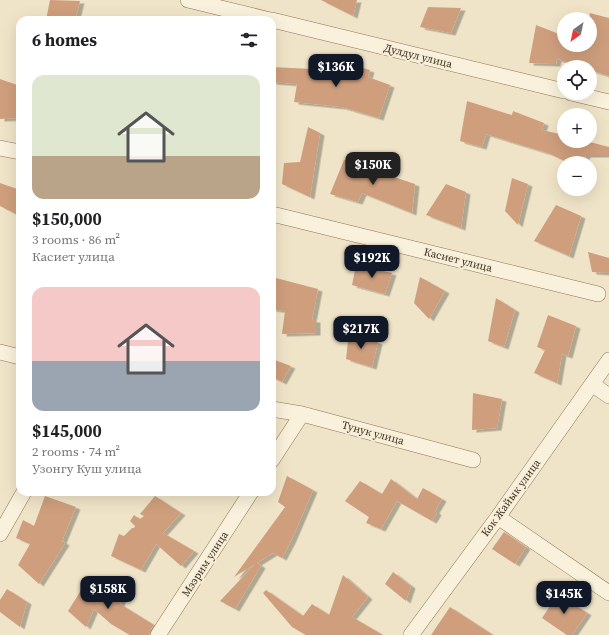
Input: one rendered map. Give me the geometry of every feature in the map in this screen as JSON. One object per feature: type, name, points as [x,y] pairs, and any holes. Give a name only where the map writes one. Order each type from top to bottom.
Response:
[{"type":"street","name":"Дулдул улица","points":[[188,0],[254,16]]},
{"type":"street","name":"Дулдул улица","points":[[276,21],[557,89]]},
{"type":"street","points":[[597,99],[609,102]]},
{"type":"street","points":[[0,148],[16,151]]},
{"type":"street","name":"Касиет улица","points":[[276,215],[598,294]]},
{"type":"street","points":[[0,352],[16,356]]},
{"type":"street","name":"Кок Жайык улица","points":[[411,635],[498,517],[609,360]]},
{"type":"street","points":[[592,384],[609,396]]},
{"type":"street","name":"Тунук улица","points":[[276,410],[302,414],[472,460]]},
{"type":"street","points":[[276,454],[302,414]]},
{"type":"street","points":[[0,534],[22,496]]},
{"type":"street","name":"Мээрим улица","points":[[158,635],[248,496]]},
{"type":"street","points":[[498,517],[609,593]]},
{"type":"building","points":[[50,0],[80,1],[76,16],[47,16]]},
{"type":"building","points":[[321,0],[357,0],[353,16]]},
{"type":"building","points":[[428,7],[461,8],[451,33],[420,27]]},
{"type":"building","points":[[597,15],[609,18],[609,76],[597,72],[597,60],[557,59],[556,64],[529,63],[536,25],[557,33],[557,52],[597,52]]},
{"type":"building","points":[[352,65],[370,70],[368,77],[390,85],[379,118],[342,107],[294,102],[297,84],[276,82],[276,67],[351,71]]},
{"type":"building","points":[[0,79],[16,85],[16,118],[0,119]]},
{"type":"building","points":[[467,101],[512,115],[513,111],[544,123],[542,130],[557,133],[557,148],[597,148],[597,144],[609,147],[609,155],[557,156],[557,157],[548,153],[486,134],[482,147],[460,141]]},
{"type":"building","points":[[308,127],[320,133],[310,197],[282,184],[284,163],[300,162]]},
{"type":"building","points":[[344,160],[375,166],[373,170],[415,184],[412,213],[362,193],[358,202],[330,194]]},
{"type":"building","points":[[512,178],[528,184],[518,225],[505,211]]},
{"type":"building","points":[[0,183],[16,189],[16,214],[0,206]]},
{"type":"building","points":[[446,184],[466,192],[461,228],[426,215]]},
{"type":"building","points":[[556,205],[581,216],[569,256],[534,241]]},
{"type":"building","points":[[588,252],[609,258],[609,273],[592,272]]},
{"type":"building","points":[[356,265],[392,273],[385,294],[352,285]]},
{"type":"building","points":[[420,277],[445,291],[429,319],[414,303]]},
{"type":"building","points":[[276,278],[318,289],[312,320],[316,320],[316,333],[282,334],[285,311],[276,310]]},
{"type":"building","points":[[496,298],[515,310],[504,347],[488,341]]},
{"type":"building","points":[[548,315],[576,326],[568,356],[562,354],[557,383],[534,373],[545,350],[537,347]]},
{"type":"building","points":[[349,332],[378,342],[372,367],[346,359]]},
{"type":"building","points":[[276,360],[291,366],[282,382],[276,379]]},
{"type":"building","points":[[473,393],[502,399],[497,428],[472,430]]},
{"type":"building","points":[[287,476],[313,490],[282,558],[273,553],[257,563],[261,566],[235,609],[220,601],[255,564],[234,577],[285,507],[278,502]]},
{"type":"building","points":[[391,479],[417,499],[423,488],[442,499],[435,511],[437,513],[432,521],[397,501],[381,529],[366,523],[369,517],[345,501],[360,481],[382,494]]},
{"type":"building","points":[[45,496],[76,507],[62,541],[65,543],[39,584],[18,565],[30,544],[16,538],[23,520],[34,526]]},
{"type":"building","points":[[155,496],[181,513],[163,533],[194,551],[181,566],[156,544],[141,570],[111,556],[119,534],[124,536],[132,528],[134,528],[135,526],[130,521],[134,515],[140,519],[144,516],[140,514]]},
{"type":"building","points":[[504,532],[526,547],[515,564],[492,549]]},
{"type":"building","points":[[393,572],[411,586],[406,601],[385,584]]},
{"type":"building","points":[[343,575],[368,597],[352,617],[383,635],[306,635],[292,627],[263,593],[266,590],[303,616],[312,604],[329,615]]},
{"type":"building","points":[[88,579],[122,598],[120,604],[154,625],[150,630],[149,635],[130,635],[111,624],[94,609],[86,627],[68,611]]},
{"type":"building","points":[[7,589],[27,602],[20,627],[0,612],[0,600]]},
{"type":"building","points":[[558,594],[587,613],[572,635],[567,635],[542,618]]},
{"type":"building","points":[[450,607],[493,635],[431,635]]}]
